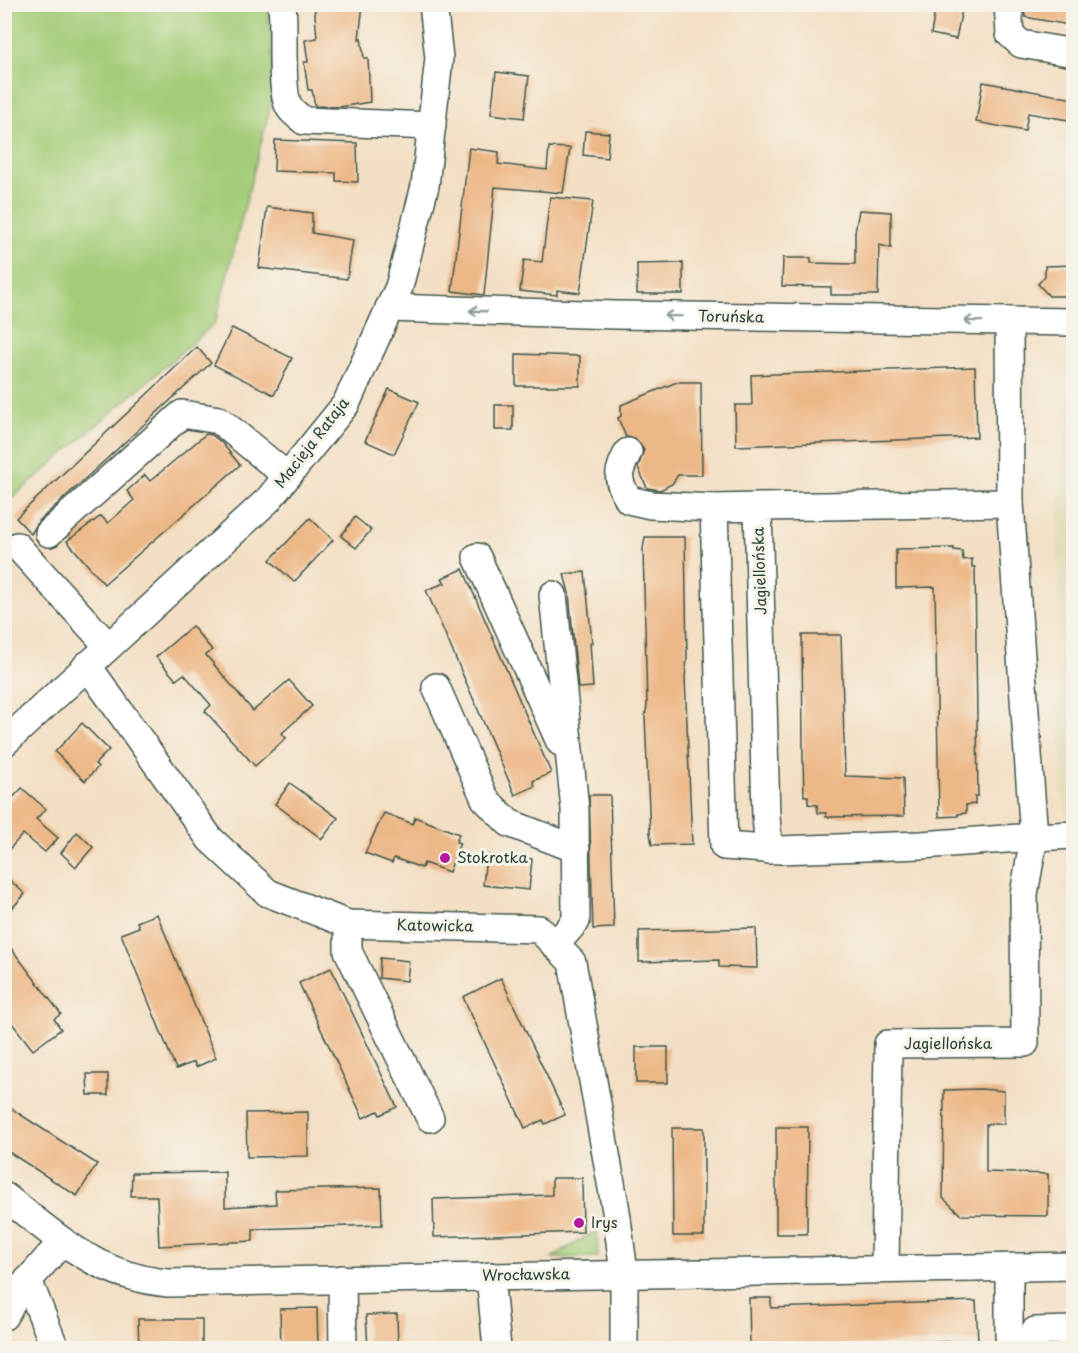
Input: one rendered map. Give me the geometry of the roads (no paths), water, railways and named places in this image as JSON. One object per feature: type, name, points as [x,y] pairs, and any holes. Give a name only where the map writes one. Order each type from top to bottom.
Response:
[{"type":"street","points":[[282,4],[285,28],[284,93],[289,108],[304,121],[432,126]]},
{"type":"street","name":"Macieja Rataja","points":[[4,743],[268,500],[346,404],[399,287],[425,186],[439,58],[433,4]]},
{"type":"street","points":[[1008,4],[1010,34],[1021,44],[1074,53]]},
{"type":"street","name":"Toruńska","points":[[389,308],[1074,322]]},
{"type":"street","points":[[1009,321],[1011,502]]},
{"type":"street","points":[[49,533],[182,414],[219,420],[287,476]]},
{"type":"street","points":[[628,452],[621,466],[618,482],[629,500],[651,505],[696,501],[758,507]]},
{"type":"street","points":[[696,501],[724,846],[769,850],[921,845],[1074,835]]},
{"type":"street","name":"Jagiellońska","points":[[769,850],[766,817],[758,507],[1011,502],[1034,837],[1024,894],[1025,1043],[888,1044],[885,1269]]},
{"type":"street","points":[[17,546],[108,646]]},
{"type":"street","points":[[477,557],[571,765]]},
{"type":"street","points":[[553,595],[571,765],[576,849],[576,921],[555,945]]},
{"type":"street","name":"Katowicka","points":[[87,665],[210,839],[268,893],[348,924],[539,929],[572,962],[616,1212],[624,1273],[624,1348]]},
{"type":"street","points":[[436,687],[485,799],[509,824],[576,849]]},
{"type":"street","points":[[348,924],[348,951],[430,1118]]},
{"type":"street","name":"Wrocławska","points":[[4,1196],[61,1242],[87,1259],[143,1280],[168,1283],[1074,1266]]},
{"type":"street","points":[[4,1316],[23,1286],[61,1242]]},
{"type":"street","points":[[1009,1268],[1009,1336],[1015,1348]]},
{"type":"street","points":[[490,1276],[497,1348]]},
{"type":"street","points":[[342,1279],[343,1348]]},
{"type":"street","points":[[23,1286],[55,1348]]},
{"type":"street","points":[[1036,1348],[1035,1331],[1074,1330]]},
{"type":"place","name":"Stokrotka","points":[[445,858]]},
{"type":"place","name":"Irys","points":[[579,1223]]}]
